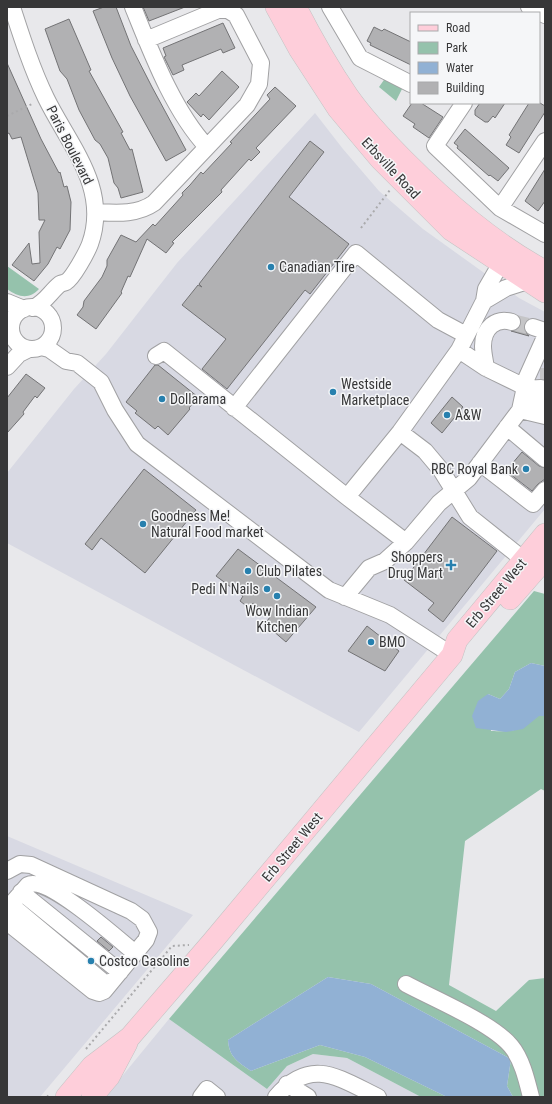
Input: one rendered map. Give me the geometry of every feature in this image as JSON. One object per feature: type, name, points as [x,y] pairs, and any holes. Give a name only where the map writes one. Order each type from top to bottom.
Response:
[{"type":"main road","name":"Erbsville Road","points":[[276,7],[298,49],[338,109],[380,159],[451,230],[501,264],[536,276]]},
{"type":"main road","name":"Erbsville Road","points":[[296,7],[318,49],[349,97],[382,137],[434,190],[489,236],[522,258],[536,276],[545,292]]},
{"type":"main road","name":"Erb Street West","points":[[59,1094],[130,1037],[212,942],[452,655],[457,640],[545,534]]},
{"type":"main road","name":"Erb Street West","points":[[452,655],[466,650],[545,559]]},
{"type":"main road","name":"Erb Street West","points":[[92,1097],[109,1077],[130,1037]]},
{"type":"street","name":"Paris Boulevard","points":[[12,7],[25,48],[46,98],[88,175],[93,190],[96,212],[93,234],[88,250],[66,282],[65,293],[55,306],[52,326]]},
{"type":"street","points":[[133,7],[160,72],[196,135],[207,147]]},
{"type":"street","points":[[330,7],[360,58],[410,83]]},
{"type":"street","points":[[529,7],[539,12]]},
{"type":"street","points":[[96,212],[133,212],[150,206],[162,196],[247,105],[258,84],[261,63],[236,15],[228,10],[218,10],[146,40]]},
{"type":"street","points":[[458,105],[435,146],[500,208],[545,234]]},
{"type":"street","points":[[500,208],[545,140]]},
{"type":"street","points":[[234,408],[356,253],[438,320],[466,336]]},
{"type":"street","points":[[347,497],[400,432],[460,350],[484,301],[486,289],[501,264],[522,258]]},
{"type":"street","points":[[484,301],[506,288],[536,276]]},
{"type":"street","name":"Paris Boulevard","points":[[29,308],[45,301],[60,284],[66,282]]},
{"type":"street","points":[[7,302],[43,311],[59,342],[74,357],[77,363],[101,382],[115,410],[136,444],[329,590],[390,615],[452,655]]},
{"type":"street","points":[[7,351],[11,343],[10,324],[17,314],[29,308]]},
{"type":"street","points":[[486,368],[482,346],[487,331],[497,321],[504,319],[512,322]]},
{"type":"street","points":[[10,324],[18,344],[35,348],[49,349],[66,361],[77,363]]},
{"type":"street","points":[[7,367],[19,354],[35,348],[49,340],[52,326]]},
{"type":"street","points":[[345,597],[369,568],[385,561],[406,542],[439,502],[469,478],[528,399],[541,355],[541,332]]},
{"type":"street","points":[[460,350],[528,399],[545,445]]},
{"type":"street","points":[[156,356],[164,351],[234,408],[406,542]]},
{"type":"street","points":[[528,399],[545,459]]},
{"type":"street","points":[[400,432],[425,451],[454,489],[470,516],[524,560]]},
{"type":"street","points":[[480,463],[533,504],[545,490]]},
{"type":"street","points":[[7,922],[93,991],[102,992],[146,940],[149,932],[145,923],[138,915],[31,865],[20,864],[10,869]]},
{"type":"street","points":[[108,986],[9,907],[21,892],[30,884],[42,886],[133,956]]},
{"type":"street","points":[[21,892],[120,972]]},
{"type":"street","points":[[406,984],[495,1031],[512,1047],[523,1070],[531,1097]]},
{"type":"street","points":[[276,1097],[287,1084],[306,1075],[331,1074],[378,1097]]},
{"type":"street","points":[[515,1082],[524,1097]]},
{"type":"street","points":[[287,1084],[308,1097]]},
{"type":"street","points":[[201,1097],[207,1089],[217,1097]]},
{"type":"path","points":[[7,116],[46,98]]},
{"type":"path","points":[[361,228],[393,186]]},
{"type":"path","points":[[82,1055],[172,946]]},
{"type":"path","points":[[47,1097],[59,1094]]},
{"type":"shaded area","name":"Westside Marketplace","points":[[315,113],[379,191],[423,229],[519,298],[545,312],[545,509],[359,732],[7,543],[7,473],[74,389],[106,354],[177,263]]},
{"type":"shaded area","points":[[7,836],[193,915],[40,1097],[7,1097]]},
{"type":"shaded area","points":[[169,1019],[267,1089],[287,1066],[313,1054],[347,1058],[421,1097],[105,1097]]},
{"type":"green space","points":[[386,77],[403,87],[396,101],[379,87]]},
{"type":"green space","points":[[7,266],[39,289],[31,295],[23,296],[15,294],[7,289]]},
{"type":"green space","points":[[534,591],[545,594],[545,666],[531,663],[515,672],[509,689],[500,699],[488,694],[491,731],[512,731],[522,727],[539,715],[545,716],[545,791],[541,789],[465,841],[449,985],[496,1011],[529,980],[545,978],[545,1097],[513,1097],[507,1086],[511,1059],[371,984],[328,977],[228,1040],[232,1055],[242,1065],[251,1071],[320,1045],[365,1057],[447,1097],[421,1097],[347,1058],[313,1054],[287,1066],[267,1089],[169,1019]]},
{"type":"water","points":[[531,663],[545,666],[545,716],[539,716],[523,729],[506,732],[476,728],[472,716],[478,701],[488,694],[500,699],[509,689],[515,672]]},
{"type":"water","points":[[328,977],[371,984],[511,1059],[507,1086],[513,1097],[447,1097],[365,1057],[320,1045],[251,1071],[242,1065],[232,1055],[228,1040]]},
{"type":"building","points":[[104,7],[116,7],[131,46],[186,150],[166,161],[130,96],[112,58],[93,11]]},
{"type":"building","points":[[143,7],[185,7],[149,21]]},
{"type":"building","points":[[69,19],[91,70],[89,71],[123,132],[121,133],[130,150],[132,149],[143,192],[121,198],[118,188],[114,183],[108,158],[100,144],[95,140],[79,110],[67,79],[60,71],[45,29]]},
{"type":"building","points":[[223,23],[235,48],[223,53],[221,49],[182,65],[184,70],[173,75],[164,57],[166,56],[163,48]]},
{"type":"building","points":[[374,27],[382,31],[384,29],[410,42],[410,65],[370,45],[371,43],[367,41]]},
{"type":"building","points":[[7,63],[41,139],[59,173],[60,172],[64,187],[67,186],[71,202],[70,230],[60,249],[57,247],[48,264],[34,281],[12,265],[29,243],[32,264],[40,263],[39,232],[45,220],[39,220],[38,193],[21,137],[12,139],[9,133],[7,134]]},
{"type":"building","points":[[222,71],[239,87],[209,120],[203,114],[201,117],[187,102],[196,93],[199,96]]},
{"type":"building","points":[[275,87],[296,106],[256,148],[260,152],[251,161],[249,159],[221,190],[222,192],[172,242],[174,243],[166,253],[147,239],[130,277],[128,276],[121,292],[122,293],[96,329],[77,315],[83,307],[84,301],[102,277],[107,266],[107,260],[121,235],[136,242],[153,224],[155,226],[183,195],[182,193],[201,172],[203,174],[270,99],[267,95]]},
{"type":"building","points":[[540,103],[545,106],[545,112],[519,153],[506,145],[511,137],[509,135],[528,104]]},
{"type":"building","points":[[411,104],[423,104],[443,117],[429,138],[413,127],[415,124],[403,116]]},
{"type":"building","points":[[479,104],[504,104],[495,118],[493,116],[488,122],[485,122],[475,115],[475,110]]},
{"type":"building","points":[[465,129],[509,168],[498,181],[490,175],[489,176],[457,148],[458,146],[454,143]]},
{"type":"building","name":"Canadian Tire","points":[[310,141],[324,152],[289,197],[349,244],[310,294],[305,290],[227,389],[202,369],[226,339],[182,305],[198,285],[202,287],[199,284]]},
{"type":"building","points":[[545,169],[545,201],[538,211],[525,201]]},
{"type":"building","points":[[521,320],[526,321],[524,329],[529,336],[511,331],[519,328]]},
{"type":"building","name":"Dollarama","points":[[155,365],[158,365],[198,397],[168,435],[158,426],[155,429],[135,413],[137,411],[126,402]]},
{"type":"building","points":[[26,374],[45,388],[37,398],[35,396],[23,412],[24,414],[7,433],[7,398]]},
{"type":"building","name":"A&W","points":[[452,397],[463,407],[442,433],[431,423]]},
{"type":"building","name":"RBC Royal Bank","points":[[522,452],[539,466],[545,468],[545,479],[532,491],[506,471]]},
{"type":"building","name":"Goodness Me! Natural Food market","points":[[144,469],[196,510],[145,573],[101,538],[92,550],[85,544]]},
{"type":"building","name":"Shoppers Drug Mart","points":[[452,517],[497,551],[443,622],[428,610],[434,603],[404,580]]},
{"type":"building","points":[[238,549],[316,607],[286,642],[265,624],[270,617],[253,603],[249,608],[240,601],[243,596],[216,576]]},
{"type":"building","name":"BMO","points":[[367,626],[399,651],[385,671],[348,651]]},
{"type":"building","points":[[101,937],[113,947],[109,951],[97,941]]},
{"type":"tunnel","points":[[512,322],[533,327]]},
{"type":"tunnel","points":[[540,376],[545,376]]},
{"type":"place","name":"Canadian Tire","points":[[271,267]]},
{"type":"place","name":"Westside Marketplace","points":[[333,392]]},
{"type":"place","name":"Dollarama","points":[[162,399]]},
{"type":"place","name":"A&W","points":[[447,415]]},
{"type":"place","name":"RBC Royal Bank","points":[[526,469]]},
{"type":"place","name":"Goodness Me! Natural Food market","points":[[143,524]]},
{"type":"place","name":"Shoppers Drug Mart","points":[[451,565]]},
{"type":"place","name":"Club Pilates","points":[[248,571]]},
{"type":"place","name":"Pedi N Nails","points":[[267,589]]},
{"type":"place","name":"Wow Indian Kitchen","points":[[277,596]]},
{"type":"place","name":"BMO","points":[[371,642]]},
{"type":"place","name":"Costco Gasoline","points":[[91,961]]}]
